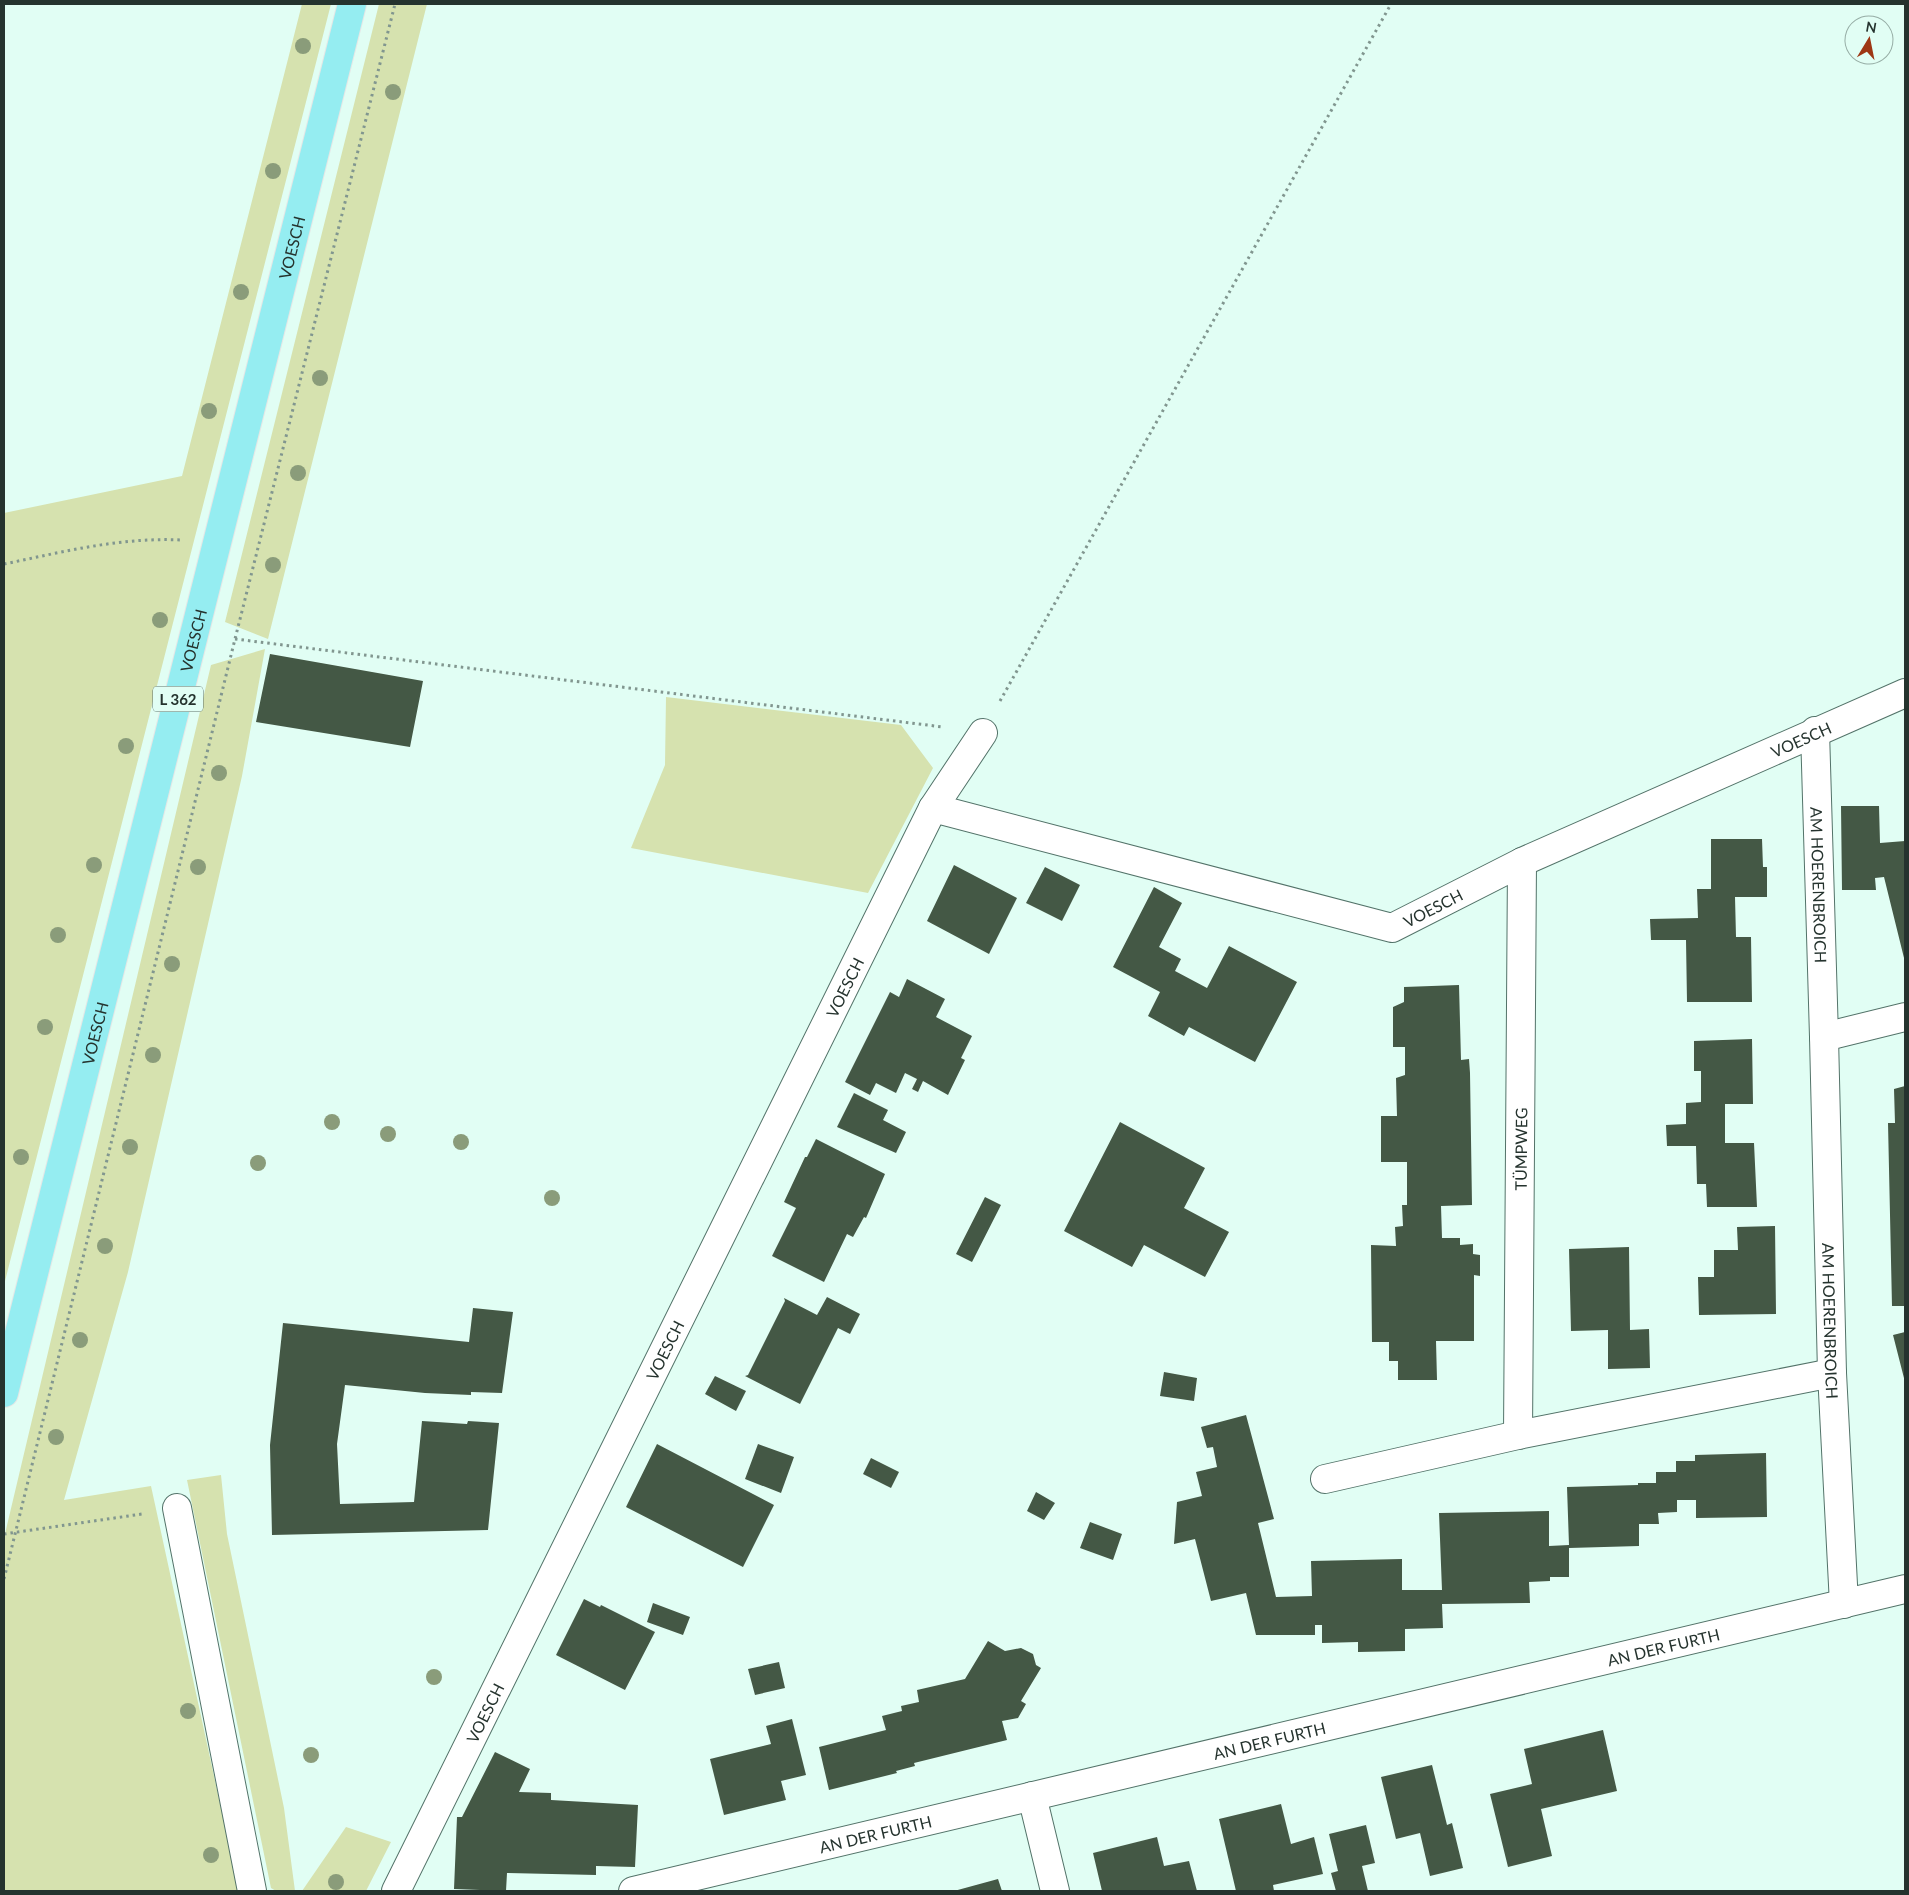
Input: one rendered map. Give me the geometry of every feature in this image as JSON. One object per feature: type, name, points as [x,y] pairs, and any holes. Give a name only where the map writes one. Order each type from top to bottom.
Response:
[{"type":"main road","name":"VOESCH","points":[[4,1393],[352,4]]},
{"type":"street","name":"VOESCH","points":[[933,808],[1392,928],[1522,862],[1815,731],[1905,693]]},
{"type":"street","name":"AM HOERENBROICH","points":[[1815,731],[1832,1373],[1844,1604]]},
{"type":"street","name":"VOESCH","points":[[396,1891],[933,808],[983,733]]},
{"type":"street","name":"TÜMPWEG","points":[[1518,1435],[1522,862]]},
{"type":"street","points":[[1824,1037],[1905,1018]]},
{"type":"street","points":[[1325,1479],[1518,1435],[1832,1373]]},
{"type":"street","points":[[177,1508],[252,1891]]},
{"type":"street","name":"AN DER FURTH","points":[[633,1891],[1905,1589]]},
{"type":"street","points":[[1032,1796],[1055,1891]]},
{"type":"path","points":[[4,1579],[14,1532],[235,639],[395,4]]},
{"type":"path","points":[[235,639],[774,705],[983,733],[1391,4]]},
{"type":"path","points":[[4,564],[104,543],[148,538],[217,541]]},
{"type":"path","points":[[4,1534],[177,1508]]},
{"type":"green space","points":[[302,4],[331,4],[4,1285],[4,513],[182,476]]},
{"type":"green space","points":[[379,4],[427,4],[268,639],[225,622]]},
{"type":"green space","points":[[265,649],[242,776],[128,1272],[64,1500],[151,1486],[239,1891],[4,1891],[4,1538],[211,665]]},
{"type":"green space","points":[[666,697],[901,725],[933,768],[868,893],[631,848],[665,765]]},
{"type":"green space","points":[[221,1475],[227,1534],[284,1808],[295,1891],[276,1891],[271,1888],[187,1480]]},
{"type":"green space","points":[[346,1827],[391,1842],[366,1891],[302,1891]]},
{"type":"building","points":[[270,654],[423,681],[410,747],[256,722]]},
{"type":"building","points":[[1841,806],[1879,806],[1880,843],[1905,841],[1905,962],[1884,877],[1875,878],[1876,890],[1842,890]]},
{"type":"building","points":[[1711,839],[1762,839],[1763,867],[1767,867],[1767,897],[1735,897],[1736,937],[1751,937],[1752,1002],[1687,1002],[1686,940],[1651,940],[1650,919],[1698,918],[1697,889],[1711,889]]},
{"type":"building","points":[[954,865],[1017,898],[989,954],[927,921]]},
{"type":"building","points":[[1045,867],[1080,885],[1062,921],[1026,903]]},
{"type":"building","points":[[1154,887],[1182,903],[1159,947],[1181,959],[1175,971],[1207,988],[1229,946],[1297,982],[1255,1062],[1189,1027],[1184,1036],[1148,1016],[1160,992],[1113,967]]},
{"type":"building","points":[[907,979],[945,999],[936,1017],[972,1036],[961,1058],[965,1060],[948,1095],[923,1081],[918,1092],[912,1089],[917,1079],[905,1073],[896,1093],[876,1083],[870,1095],[845,1082],[890,992],[899,997]]},
{"type":"building","points":[[1459,985],[1461,1060],[1469,1059],[1470,1073],[1472,1205],[1441,1206],[1442,1238],[1460,1238],[1460,1245],[1473,1244],[1473,1254],[1480,1255],[1480,1276],[1474,1275],[1474,1341],[1436,1341],[1437,1380],[1398,1380],[1398,1361],[1389,1361],[1389,1342],[1372,1342],[1371,1245],[1396,1246],[1395,1227],[1403,1226],[1402,1205],[1407,1205],[1407,1162],[1381,1162],[1381,1116],[1397,1116],[1396,1078],[1405,1075],[1405,1047],[1393,1047],[1393,1007],[1404,1002],[1404,987]]},
{"type":"building","points":[[1752,1039],[1753,1104],[1725,1104],[1725,1143],[1754,1143],[1757,1207],[1707,1207],[1706,1184],[1697,1184],[1696,1146],[1667,1146],[1666,1125],[1686,1124],[1686,1103],[1701,1102],[1701,1071],[1694,1071],[1694,1041]]},
{"type":"building","points":[[1905,1086],[1905,1306],[1892,1306],[1888,1123],[1895,1123],[1894,1089]]},
{"type":"building","points":[[854,1093],[888,1110],[883,1120],[906,1132],[896,1153],[837,1127]]},
{"type":"building","points":[[1120,1122],[1205,1168],[1184,1208],[1229,1232],[1205,1277],[1144,1245],[1132,1267],[1064,1231]]},
{"type":"building","points":[[816,1139],[885,1174],[866,1218],[864,1217],[853,1237],[847,1234],[824,1282],[772,1256],[796,1208],[784,1202],[805,1157],[807,1157]]},
{"type":"building","points":[[985,1197],[1001,1205],[972,1262],[956,1254]]},
{"type":"building","points":[[1775,1226],[1776,1314],[1699,1315],[1698,1277],[1714,1277],[1714,1250],[1738,1250],[1737,1227]]},
{"type":"building","points":[[1629,1247],[1630,1330],[1649,1329],[1650,1368],[1608,1369],[1608,1330],[1571,1331],[1569,1249]]},
{"type":"building","points":[[827,1297],[860,1314],[850,1334],[838,1328],[800,1404],[745,1376],[748,1375],[785,1301],[784,1298],[817,1315]]},
{"type":"building","points":[[473,1308],[513,1312],[502,1393],[471,1392],[471,1395],[425,1393],[345,1385],[337,1444],[340,1504],[414,1502],[422,1421],[467,1424],[468,1421],[499,1423],[488,1530],[272,1535],[270,1445],[283,1323],[469,1342]]},
{"type":"building","points":[[1905,1332],[1905,1382],[1893,1335]]},
{"type":"building","points":[[1164,1372],[1197,1378],[1194,1401],[1160,1396]]},
{"type":"building","points":[[715,1376],[746,1391],[736,1411],[705,1394]]},
{"type":"building","points":[[1246,1415],[1274,1519],[1258,1523],[1276,1597],[1312,1596],[1311,1561],[1402,1559],[1402,1590],[1442,1590],[1439,1513],[1549,1511],[1549,1546],[1569,1545],[1567,1487],[1656,1483],[1656,1472],[1676,1472],[1676,1461],[1695,1461],[1695,1455],[1766,1453],[1767,1517],[1696,1518],[1696,1500],[1677,1500],[1677,1512],[1658,1513],[1659,1524],[1639,1524],[1639,1546],[1569,1548],[1569,1577],[1550,1577],[1550,1581],[1529,1582],[1530,1603],[1442,1604],[1443,1628],[1405,1629],[1405,1651],[1358,1652],[1358,1642],[1322,1643],[1322,1625],[1315,1625],[1315,1635],[1256,1635],[1246,1593],[1211,1601],[1195,1539],[1174,1544],[1177,1502],[1202,1496],[1196,1472],[1217,1467],[1213,1447],[1207,1448],[1201,1427]]},
{"type":"building","points":[[657,1444],[774,1505],[743,1567],[626,1507]]},
{"type":"building","points":[[758,1444],[794,1457],[781,1493],[745,1479]]},
{"type":"building","points":[[871,1458],[899,1472],[891,1488],[863,1474]]},
{"type":"building","points":[[1036,1492],[1055,1503],[1044,1520],[1027,1511]]},
{"type":"building","points":[[1090,1522],[1122,1534],[1113,1560],[1080,1548]]},
{"type":"building","points":[[584,1599],[600,1607],[601,1605],[655,1632],[625,1690],[556,1655]]},
{"type":"building","points":[[653,1603],[690,1617],[683,1635],[647,1622]]},
{"type":"building","points":[[988,1641],[1005,1651],[1021,1648],[1033,1654],[1036,1665],[1041,1668],[1021,1701],[1026,1704],[1018,1718],[1002,1721],[1007,1740],[914,1763],[915,1766],[896,1771],[897,1773],[829,1790],[819,1747],[886,1730],[882,1716],[902,1711],[901,1706],[919,1702],[917,1690],[965,1679]]},
{"type":"building","points":[[779,1662],[785,1688],[755,1695],[748,1669]]},
{"type":"building","points":[[792,1719],[806,1775],[781,1781],[786,1800],[724,1815],[710,1759],[771,1744],[766,1726]]},
{"type":"building","points":[[1603,1730],[1617,1791],[1541,1809],[1552,1856],[1508,1867],[1490,1794],[1532,1784],[1524,1749]]},
{"type":"building","points":[[495,1752],[530,1769],[519,1792],[551,1793],[551,1800],[638,1805],[635,1867],[596,1866],[596,1875],[507,1873],[506,1891],[454,1889],[457,1817],[462,1817]]},
{"type":"building","points":[[1432,1765],[1447,1825],[1452,1823],[1463,1868],[1430,1876],[1420,1833],[1396,1839],[1381,1777]]},
{"type":"building","points":[[1281,1804],[1291,1844],[1314,1837],[1323,1874],[1273,1885],[1274,1891],[1236,1891],[1219,1819]]},
{"type":"building","points":[[1366,1825],[1375,1863],[1362,1866],[1368,1891],[1336,1891],[1331,1873],[1338,1871],[1329,1834]]},
{"type":"building","points":[[1157,1837],[1164,1866],[1189,1861],[1197,1891],[1102,1891],[1093,1853]]},
{"type":"building","points":[[998,1879],[1002,1891],[954,1891]]}]
